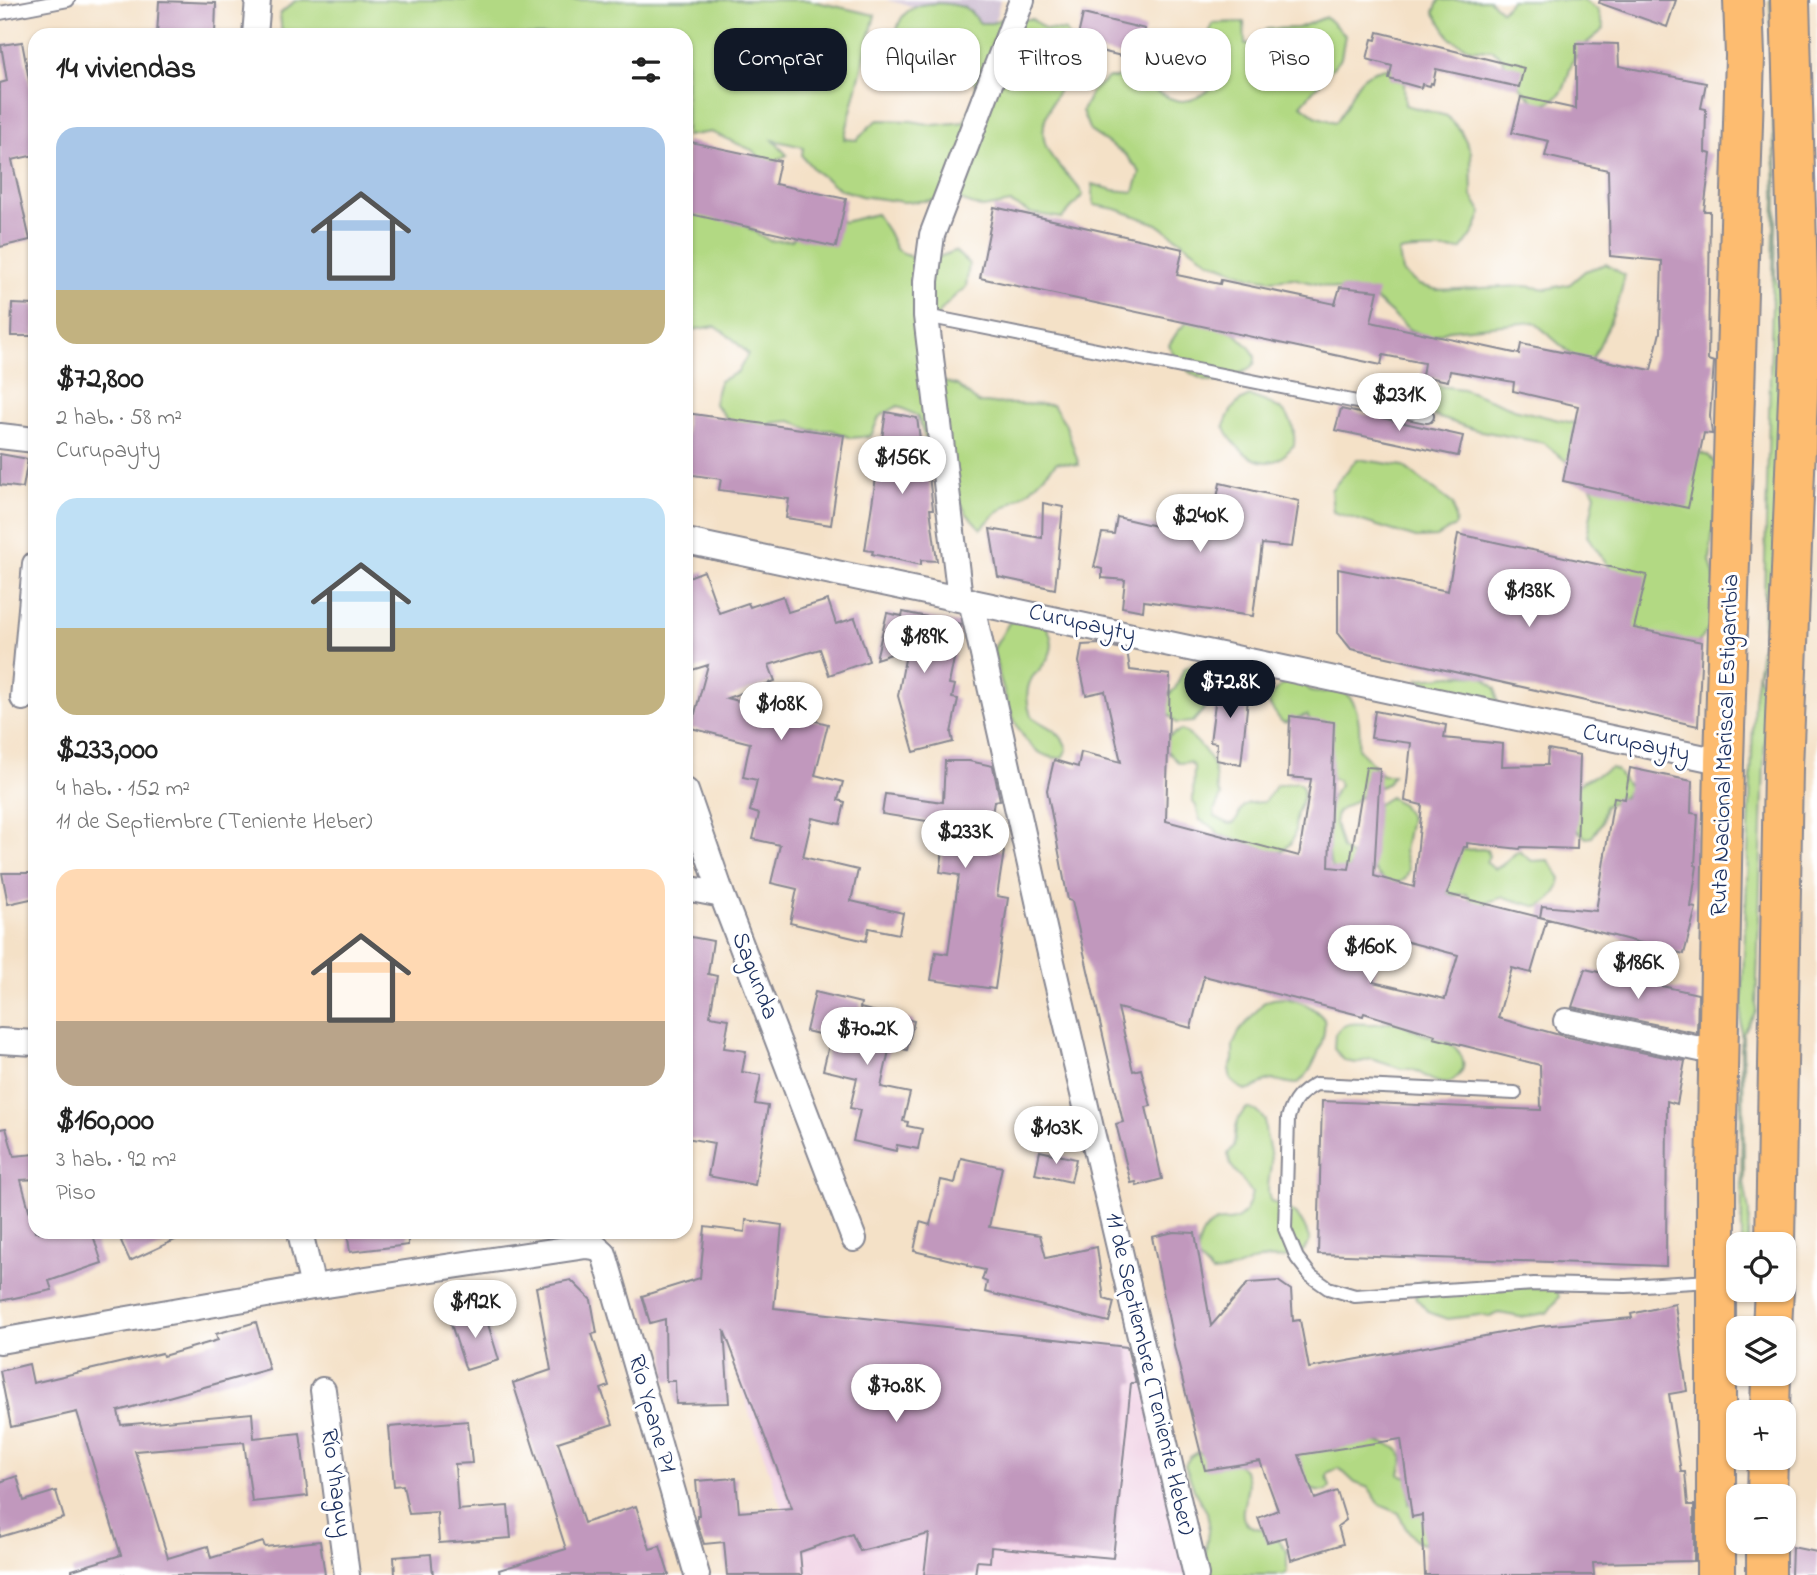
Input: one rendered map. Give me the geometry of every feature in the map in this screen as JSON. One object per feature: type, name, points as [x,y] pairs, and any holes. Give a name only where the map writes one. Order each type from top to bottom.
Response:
[{"type":"highway","name":"Ruta Nacional Mariscal Estigarribia","points":[[1716,1575],[1715,1281],[1724,762],[1745,70],[1743,0]]},
{"type":"highway","points":[[1775,1232],[1783,768],[1800,348],[1790,0]]},
{"type":"highway","points":[[1766,1554],[1766,1575]]},
{"type":"street","points":[[256,28],[258,0]]},
{"type":"street","name":"11 de Septiembre (Teniente Heber)","points":[[1022,0],[932,235],[926,281],[926,316],[966,599],[1196,1575]]},
{"type":"street","points":[[0,436],[28,439]]},
{"type":"street","name":"Curupayty","points":[[693,542],[1724,762]]},
{"type":"street","points":[[19,698],[28,623]]},
{"type":"street","name":"Sagunda","points":[[693,811],[722,895],[854,1239]]},
{"type":"street","points":[[693,889],[722,895]]},
{"type":"street","points":[[1566,1021],[1719,1053]]},
{"type":"street","points":[[0,1041],[28,1043]]},
{"type":"street","points":[[0,1340],[313,1287],[302,1239]]},
{"type":"street","name":"Río Ypane P1","points":[[313,1287],[586,1246],[596,1247],[604,1254],[697,1575]]},
{"type":"street","name":"Río Yhaguy","points":[[323,1390],[347,1575]]},
{"type":"lane","points":[[0,13],[68,0]]},
{"type":"lane","points":[[926,316],[1427,416]]},
{"type":"lane","points":[[1515,1093],[1316,1084],[1302,1092],[1292,1102],[1288,1118],[1285,1229],[1297,1258],[1311,1276],[1328,1288],[1355,1296],[1534,1284],[1626,1286],[1715,1281]]},
{"type":"shaded area","points":[[886,0],[1000,0],[994,26]]},
{"type":"shaded area","points":[[712,1301],[1135,1346],[1201,1575],[804,1575]]},
{"type":"green space","points":[[301,0],[808,0],[875,15],[872,28],[861,28],[861,71],[844,139],[857,140],[878,120],[934,125],[964,122],[976,91],[980,91],[980,28],[898,28],[906,13],[913,8],[932,3],[964,7],[980,23],[992,23],[1011,15],[1032,19],[1044,28],[994,28],[994,91],[1058,91],[1043,129],[1045,143],[1057,164],[1083,195],[1062,218],[1030,213],[1011,203],[983,208],[957,199],[904,202],[861,196],[840,189],[815,171],[802,156],[803,147],[773,140],[787,155],[768,165],[752,150],[711,132],[693,135],[693,28],[281,28],[280,14],[295,1]]},
{"type":"green space","points":[[1439,0],[1489,0],[1502,11],[1511,0],[1583,0],[1598,10],[1604,29],[1578,52],[1563,91],[1549,102],[1537,105],[1511,77],[1502,58],[1493,50],[1471,49],[1451,39],[1434,12]]},
{"type":"green space","points":[[1770,0],[1777,197],[1775,277],[1787,308],[1774,635],[1758,673],[1766,700],[1756,1011],[1743,1034],[1744,1182],[1749,1211],[1748,1232],[1742,1232],[1741,1030],[1754,700],[1763,633],[1775,196]]},
{"type":"green space","points":[[1326,17],[1345,35],[1341,58],[1334,66],[1334,28],[1298,28]]},
{"type":"green space","points":[[1244,22],[1245,91],[1313,91],[1301,105],[1317,117],[1336,122],[1361,79],[1379,70],[1393,67],[1404,83],[1405,105],[1447,116],[1461,131],[1471,152],[1472,196],[1482,213],[1474,232],[1462,249],[1399,252],[1402,272],[1419,285],[1438,290],[1525,286],[1547,289],[1570,284],[1585,271],[1606,264],[1624,275],[1610,322],[1587,368],[1534,322],[1449,330],[1430,337],[1410,330],[1375,299],[1293,278],[1272,280],[1251,277],[1209,261],[1157,224],[1116,209],[1094,205],[1092,184],[1134,192],[1140,172],[1126,155],[1090,131],[1082,111],[1092,91],[1107,91],[1107,79],[1121,78],[1121,91],[1156,91],[1180,101],[1190,100],[1207,91],[1231,91],[1231,28],[1211,28],[1213,23]]},
{"type":"green space","points":[[693,214],[734,219],[770,241],[792,240],[805,223],[824,215],[844,222],[876,214],[896,249],[914,259],[933,259],[955,251],[969,264],[966,287],[936,318],[917,357],[930,379],[957,385],[978,403],[1053,405],[1065,423],[1079,465],[1057,462],[1029,491],[995,514],[981,529],[966,513],[946,474],[933,457],[917,416],[898,406],[879,417],[871,436],[851,438],[832,430],[811,430],[791,421],[771,423],[759,439],[727,419],[714,403],[720,381],[738,372],[748,354],[715,326],[693,330]]},
{"type":"green space","points":[[1189,320],[1224,325],[1252,350],[1255,357],[1253,365],[1223,381],[1206,380],[1190,372],[1177,360],[1169,345]]},
{"type":"green space","points":[[1396,381],[1463,389],[1514,409],[1671,441],[1709,456],[1724,474],[1712,537],[1710,561],[1716,581],[1711,626],[1698,643],[1632,639],[1623,586],[1587,536],[1595,494],[1585,477],[1544,443],[1476,430],[1416,410],[1378,392]]},
{"type":"green space","points":[[1250,396],[1283,411],[1292,424],[1294,445],[1277,460],[1269,462],[1252,458],[1238,447],[1224,426],[1233,408]]},
{"type":"green space","points":[[1357,459],[1403,466],[1453,504],[1456,525],[1437,537],[1416,538],[1333,512],[1331,490]]},
{"type":"green space","points":[[1010,621],[1046,625],[1049,631],[1052,643],[1050,654],[1030,682],[1028,702],[1031,716],[1061,737],[1067,749],[1062,758],[1046,756],[1033,747],[1022,734],[1006,700],[993,650]]},
{"type":"green space","points":[[1204,663],[1212,669],[1204,709],[1193,722],[1176,723],[1165,711],[1167,696],[1175,689],[1184,669],[1193,664]]},
{"type":"green space","points":[[1482,676],[1496,689],[1498,708],[1458,708],[1419,679]]},
{"type":"green space","points":[[1289,680],[1300,681],[1312,692],[1337,691],[1347,695],[1358,716],[1358,748],[1382,775],[1393,775],[1387,784],[1337,812],[1335,823],[1342,849],[1355,859],[1347,871],[1332,868],[1331,864],[1328,810],[1339,785],[1337,780],[1326,777],[1311,722],[1307,715],[1286,723],[1281,721],[1269,704],[1273,693]]},
{"type":"green space","points":[[1182,730],[1192,737],[1212,763],[1217,790],[1221,796],[1214,811],[1215,817],[1229,824],[1236,821],[1246,804],[1264,802],[1277,785],[1298,782],[1302,786],[1303,797],[1290,844],[1278,853],[1220,835],[1200,820],[1193,802],[1194,766],[1189,762],[1179,763],[1167,751],[1167,737]]},
{"type":"green space","points":[[1611,768],[1616,770],[1629,788],[1624,797],[1605,806],[1601,824],[1592,837],[1586,838],[1574,827],[1575,788],[1583,781]]},
{"type":"green space","points":[[1390,797],[1401,804],[1410,817],[1404,851],[1409,870],[1405,879],[1395,883],[1386,881],[1371,866],[1377,805]]},
{"type":"green space","points":[[1460,850],[1487,850],[1489,856],[1486,862],[1494,869],[1519,851],[1532,861],[1548,860],[1561,878],[1556,892],[1538,907],[1503,897],[1483,904],[1473,903],[1467,894],[1447,893]]},
{"type":"green space","points":[[1284,998],[1306,1005],[1324,1019],[1323,1036],[1313,1065],[1296,1084],[1272,1080],[1244,1090],[1231,1080],[1229,1069],[1233,1060],[1233,1045],[1239,1032],[1263,1003]]},
{"type":"green space","points":[[1399,1021],[1454,1047],[1462,1057],[1461,1073],[1450,1082],[1437,1082],[1413,1070],[1371,1059],[1356,1063],[1345,1061],[1334,1049],[1335,1034],[1344,1026]]},
{"type":"green space","points":[[1247,1108],[1258,1112],[1265,1120],[1271,1158],[1268,1188],[1271,1202],[1296,1216],[1310,1241],[1304,1250],[1291,1259],[1261,1259],[1212,1273],[1198,1259],[1201,1237],[1212,1224],[1232,1221],[1241,1216],[1252,1193],[1230,1164],[1228,1154],[1234,1146],[1238,1121]]},
{"type":"green space","points":[[1421,1281],[1450,1286],[1553,1287],[1559,1297],[1547,1313],[1520,1317],[1499,1313],[1490,1317],[1480,1315],[1447,1319],[1428,1312],[1417,1299],[1415,1290]]},
{"type":"green space","points":[[1366,1441],[1393,1446],[1401,1453],[1403,1460],[1400,1475],[1410,1479],[1409,1504],[1425,1507],[1424,1544],[1419,1543],[1405,1527],[1399,1513],[1380,1505],[1369,1488],[1355,1483],[1339,1468],[1329,1472],[1327,1476],[1330,1487],[1326,1491],[1313,1489],[1305,1480],[1296,1453],[1314,1444],[1334,1450],[1345,1444]]},
{"type":"green space","points":[[1198,1452],[1226,1458],[1240,1466],[1248,1485],[1243,1515],[1246,1522],[1255,1528],[1272,1530],[1287,1551],[1287,1572],[1284,1575],[1205,1575],[1209,1523],[1207,1512],[1196,1494],[1185,1465],[1190,1457]]},
{"type":"building","points":[[1600,0],[1676,0],[1667,27],[1599,3]]},
{"type":"building","points":[[159,1],[216,3],[215,28],[157,28]]},
{"type":"building","points":[[1083,14],[1141,28],[1121,28],[1121,56],[1107,52],[1107,28],[1080,28]]},
{"type":"building","points":[[1378,32],[1524,68],[1519,87],[1436,69],[1433,84],[1422,84],[1421,88],[1389,79],[1392,66],[1367,59],[1372,39],[1376,40]]},
{"type":"building","points":[[22,42],[28,74],[28,157],[12,160],[28,240],[0,247],[0,83],[7,81],[1,45]]},
{"type":"building","points":[[1576,43],[1618,44],[1619,66],[1706,83],[1701,108],[1706,109],[1705,152],[1711,154],[1704,211],[1710,211],[1708,360],[1714,362],[1710,416],[1712,434],[1704,433],[1688,508],[1563,481],[1578,406],[1513,391],[1514,382],[1450,371],[1448,381],[1422,376],[1424,363],[1383,355],[1381,365],[980,278],[994,207],[1183,249],[1177,275],[1220,284],[1221,280],[1335,304],[1340,287],[1378,291],[1371,322],[1519,354],[1521,344],[1651,370],[1660,332],[1662,261],[1610,256],[1608,170],[1545,156],[1549,141],[1512,133],[1521,97],[1576,109]]},
{"type":"building","points":[[693,142],[780,161],[775,184],[846,199],[836,247],[693,215]]},
{"type":"building","points":[[12,304],[28,305],[28,336],[11,336]]},
{"type":"building","points":[[1341,409],[1463,436],[1458,456],[1335,430]]},
{"type":"building","points":[[886,412],[917,418],[924,466],[928,468],[937,561],[921,560],[921,565],[865,550]]},
{"type":"building","points":[[693,414],[844,435],[831,525],[786,518],[789,499],[719,490],[721,479],[693,475]]},
{"type":"building","points":[[0,454],[28,459],[23,488],[0,485]]},
{"type":"building","points":[[1220,483],[1299,501],[1292,547],[1262,544],[1253,616],[1144,601],[1143,611],[1122,607],[1125,580],[1102,578],[1102,569],[1094,567],[1102,533],[1114,534],[1117,517],[1181,532],[1184,518],[1212,523]]},
{"type":"building","points":[[1043,503],[1063,507],[1055,589],[998,577],[990,529],[1042,538]]},
{"type":"building","points":[[1458,534],[1647,575],[1634,628],[1702,642],[1698,726],[1351,649],[1338,633],[1338,569],[1448,591]]},
{"type":"building","points":[[704,571],[719,613],[748,603],[750,607],[783,596],[788,612],[828,600],[836,624],[855,618],[869,661],[829,675],[820,649],[769,665],[775,681],[727,698],[828,724],[815,775],[843,782],[838,800],[845,802],[840,824],[812,818],[803,857],[858,870],[851,901],[903,913],[899,934],[869,928],[866,941],[790,923],[797,889],[771,883],[780,845],[753,839],[759,814],[750,811],[757,780],[743,777],[750,743],[693,729],[708,665],[693,670],[693,575]]},
{"type":"building","points":[[903,612],[961,624],[949,684],[955,685],[952,698],[958,699],[951,733],[953,742],[914,752],[898,696],[907,649],[876,659],[887,613],[902,616]]},
{"type":"building","points":[[1099,644],[1127,650],[1130,670],[1170,675],[1166,821],[1299,856],[1311,779],[1288,777],[1290,716],[1334,722],[1329,867],[1349,869],[1366,767],[1380,768],[1374,876],[1414,887],[1422,805],[1405,801],[1411,743],[1371,738],[1375,711],[1446,725],[1444,738],[1503,744],[1502,766],[1547,765],[1548,749],[1580,755],[1577,849],[1520,849],[1467,843],[1447,894],[1547,919],[1531,973],[1512,968],[1498,1018],[1563,1036],[1685,1061],[1677,1104],[1667,1101],[1666,1266],[1318,1254],[1322,1101],[1541,1110],[1540,1065],[1434,1038],[1435,1035],[1364,1013],[1363,1016],[1204,976],[1191,1028],[1118,1008],[1133,1071],[1141,1069],[1151,1106],[1146,1107],[1162,1179],[1137,1186],[1136,1182],[1131,1183],[1116,1124],[1123,1122],[1072,901],[1068,900],[1047,790],[1054,760],[1078,767],[1081,752],[1121,762],[1105,691],[1086,695],[1079,662],[1082,645]],"holes":[[[1385,936],[1458,955],[1445,999],[1373,982]]]},
{"type":"building","points":[[1218,680],[1250,680],[1241,765],[1216,760],[1217,743],[1210,742]]},
{"type":"building","points":[[945,761],[969,761],[993,766],[1000,800],[994,801],[987,848],[1004,851],[997,896],[1008,898],[995,989],[931,980],[936,952],[948,954],[959,875],[940,872],[944,842],[924,839],[927,821],[882,814],[885,794],[943,802]]},
{"type":"building","points":[[1630,768],[1692,781],[1691,813],[1698,814],[1697,866],[1691,907],[1696,908],[1684,954],[1540,917],[1542,906],[1596,911],[1614,797],[1625,799]]},
{"type":"building","points":[[2,873],[28,873],[28,900],[8,904]]},
{"type":"building","points":[[693,937],[713,941],[708,974],[717,976],[710,1016],[729,1019],[724,1048],[746,1051],[742,1072],[761,1075],[755,1104],[768,1106],[755,1185],[708,1176],[714,1143],[693,1139]]},
{"type":"building","points":[[1585,969],[1698,994],[1697,1033],[1572,1007]]},
{"type":"building","points":[[815,992],[861,1003],[860,1008],[914,1021],[907,1050],[890,1046],[881,1087],[910,1093],[903,1121],[908,1122],[907,1126],[922,1129],[918,1149],[897,1145],[896,1151],[853,1141],[860,1110],[850,1108],[857,1078],[823,1070],[831,1037],[806,1031]]},
{"type":"building","points":[[6,1128],[14,1156],[28,1155],[28,1180],[21,1180],[28,1206],[28,1239],[94,1239],[102,1263],[49,1281],[52,1290],[0,1301],[0,1129]]},
{"type":"building","points":[[1040,1151],[1076,1159],[1071,1182],[1035,1174]]},
{"type":"building","points":[[961,1158],[1002,1167],[989,1227],[1040,1235],[1046,1258],[1097,1247],[1104,1299],[1114,1302],[1109,1322],[985,1292],[987,1282],[982,1280],[985,1270],[914,1251],[920,1222],[930,1225],[941,1180],[955,1183]]},
{"type":"building","points":[[746,1220],[782,1225],[774,1308],[1127,1347],[1136,1383],[1131,1383],[1113,1558],[991,1547],[990,1562],[977,1561],[975,1575],[924,1575],[929,1534],[860,1551],[852,1534],[800,1552],[802,1575],[727,1575],[724,1542],[704,1544],[697,1523],[699,1515],[696,1481],[736,1478],[739,1512],[792,1508],[724,1330],[729,1403],[676,1404],[675,1381],[666,1381],[665,1319],[650,1323],[642,1296],[700,1278],[705,1227],[745,1232]]},
{"type":"building","points":[[1174,1232],[1195,1233],[1211,1326],[1248,1283],[1278,1281],[1291,1290],[1293,1321],[1300,1320],[1309,1368],[1540,1326],[1632,1318],[1631,1314],[1675,1304],[1687,1391],[1669,1394],[1681,1472],[1685,1472],[1688,1505],[1694,1505],[1694,1561],[1593,1563],[1594,1575],[1425,1575],[1422,1515],[1412,1517],[1401,1439],[1299,1455],[1315,1499],[1337,1491],[1346,1520],[1338,1526],[1343,1544],[1291,1560],[1286,1537],[1267,1542],[1258,1518],[1278,1510],[1260,1461],[1205,1470],[1175,1350],[1152,1237]]},
{"type":"building","points":[[125,1239],[177,1239],[130,1261],[121,1241]]},
{"type":"building","points":[[348,1239],[408,1239],[408,1245],[350,1252]]},
{"type":"building","points":[[571,1280],[591,1300],[597,1333],[592,1334],[609,1386],[601,1389],[613,1424],[558,1442],[584,1523],[636,1506],[650,1549],[660,1546],[669,1575],[500,1575],[499,1570],[566,1549],[513,1383],[551,1370],[536,1287]]},
{"type":"building","points":[[484,1311],[499,1360],[466,1370],[450,1321]]},
{"type":"building","points":[[256,1322],[269,1369],[118,1411],[121,1425],[252,1413],[254,1438],[300,1433],[308,1496],[252,1502],[244,1442],[135,1451],[168,1558],[208,1546],[211,1558],[263,1542],[265,1547],[320,1541],[325,1575],[72,1575],[72,1570],[121,1555],[77,1412],[11,1427],[0,1371],[29,1364],[33,1383],[162,1353],[163,1356],[218,1340],[216,1334]]},
{"type":"building","points":[[468,1421],[472,1463],[455,1464],[458,1510],[508,1506],[511,1538],[439,1543],[437,1512],[409,1514],[403,1485],[394,1486],[389,1427]]},
{"type":"building","points":[[17,1476],[24,1501],[56,1491],[64,1518],[0,1537],[0,1482]]},
{"type":"building","points":[[1796,1548],[1817,1552],[1817,1575],[1791,1575],[1792,1554],[1796,1554]]},
{"type":"building","points":[[431,1554],[433,1575],[395,1575],[394,1557]]}]
